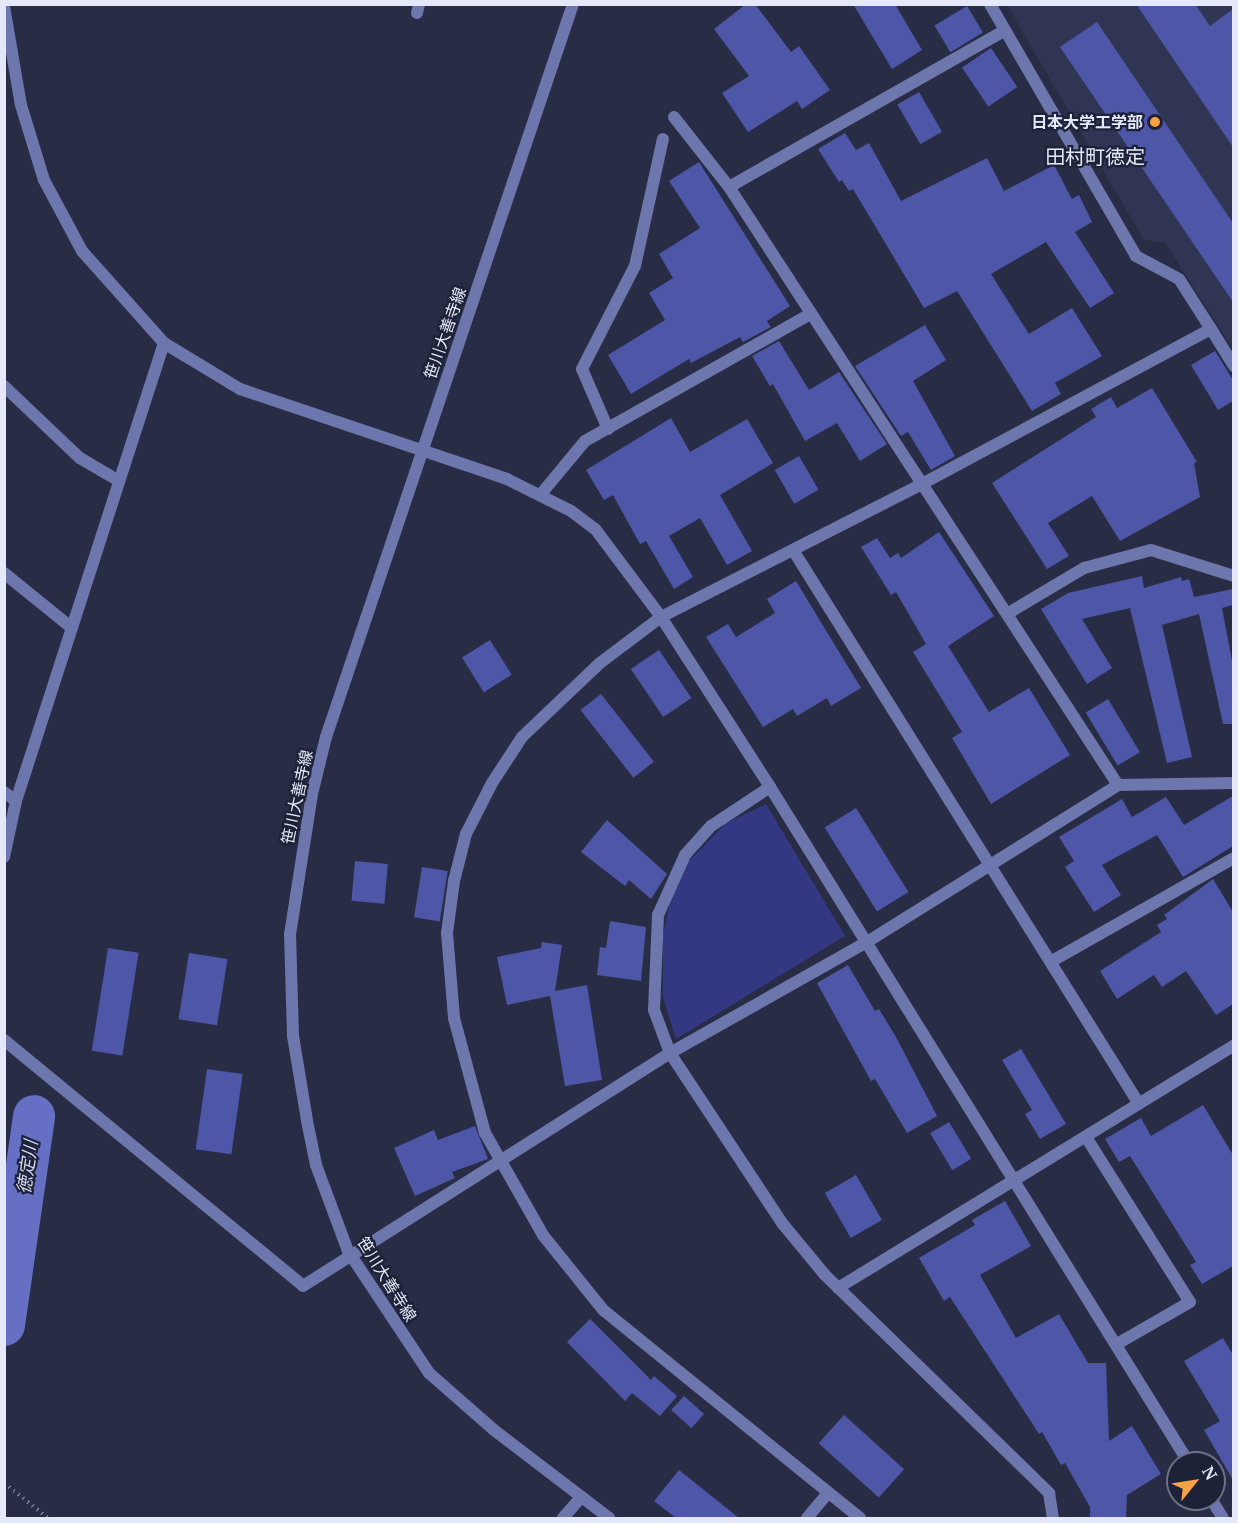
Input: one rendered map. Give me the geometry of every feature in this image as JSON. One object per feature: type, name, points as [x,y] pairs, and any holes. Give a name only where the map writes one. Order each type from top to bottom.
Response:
[{"type":"street","name":"笹川大善寺線","points":[[573,4],[423,453],[358,633],[326,737],[310,805],[290,934],[293,1036],[307,1121],[316,1165],[350,1256],[429,1372],[494,1430],[609,1518]]},
{"type":"street","points":[[990,4],[1136,256],[1179,279],[1233,366]]},
{"type":"street","points":[[4,6],[21,105],[44,180],[82,251],[164,343],[240,390],[423,453],[507,479],[540,494],[596,530],[661,617],[771,787],[1016,1179],[1182,1451]]},
{"type":"street","points":[[729,187],[1004,31]]},
{"type":"street","points":[[674,117],[729,187],[920,485],[1118,784]]},
{"type":"street","points":[[608,429],[582,369],[635,266],[663,139]]},
{"type":"street","points":[[540,494],[585,441],[810,314]]},
{"type":"street","points":[[860,1518],[604,1311],[543,1235],[498,1161],[485,1133],[454,1018],[447,933],[454,880],[466,834],[492,783],[522,738],[564,693],[661,617],[920,485],[1211,329]]},
{"type":"street","points":[[4,856],[16,801],[164,343]]},
{"type":"street","points":[[4,386],[80,458],[119,481]]},
{"type":"street","points":[[793,550],[991,861],[1139,1104]]},
{"type":"street","points":[[1007,614],[1084,568],[1151,550],[1233,576]]},
{"type":"street","points":[[4,573],[72,628]]},
{"type":"street","points":[[4,1040],[303,1286],[670,1053],[867,942],[991,861],[1118,784],[1233,783]]},
{"type":"street","points":[[771,787],[711,826],[686,855],[661,906],[654,941],[654,1010],[670,1053],[782,1223],[838,1288],[1049,1493],[1053,1518]]},
{"type":"street","points":[[4,792],[16,801]]},
{"type":"street","points":[[1052,962],[1233,858]]},
{"type":"street","points":[[838,1288],[1233,1045]]},
{"type":"street","points":[[1086,1137],[1190,1302],[1116,1344]]},
{"type":"street","points":[[807,1518],[828,1493]]},
{"type":"street","points":[[563,1518],[581,1497]]},
{"type":"path","points":[[4,1483],[48,1518]]},
{"type":"shaded area","name":"日本大学工学部","points":[[1007,5],[1233,5],[1233,349],[1165,243],[1144,240]]},
{"type":"shaded area","points":[[766,804],[845,936],[676,1039],[663,997],[663,935],[670,903],[689,861],[725,824]]},
{"type":"building","points":[[746,4],[755,4],[791,52],[799,46],[830,90],[802,109],[797,101],[748,132],[722,93],[749,76],[714,29]]},
{"type":"building","points":[[853,4],[895,4],[922,50],[892,69]]},
{"type":"building","points":[[1136,4],[1195,4],[1210,26],[1233,9],[1233,147]]},
{"type":"building","points":[[967,6],[983,33],[950,52],[934,26]]},
{"type":"building","points":[[1097,22],[1233,223],[1233,302],[1060,47]]},
{"type":"building","points":[[991,48],[1017,87],[988,107],[962,68]]},
{"type":"building","points":[[919,92],[942,132],[920,144],[897,104]]},
{"type":"building","points":[[845,133],[856,150],[869,143],[901,201],[987,158],[1004,191],[1054,165],[1072,199],[1079,195],[1092,222],[1075,232],[1114,293],[1090,308],[1046,242],[991,274],[1029,334],[1072,308],[1102,356],[1055,383],[1061,394],[1032,411],[957,291],[924,308],[853,189],[849,191],[842,180],[839,182],[818,149]]},
{"type":"building","points":[[699,162],[790,306],[767,321],[771,327],[743,342],[740,337],[691,363],[689,359],[631,394],[608,355],[665,320],[649,293],[673,278],[659,254],[700,228],[669,181]]},
{"type":"building","points":[[925,325],[946,360],[913,381],[955,456],[931,470],[908,432],[901,436],[855,366]]},
{"type":"building","points":[[779,341],[809,390],[839,372],[887,444],[860,461],[837,423],[805,441],[773,384],[770,386],[752,356]]},
{"type":"building","points":[[1215,351],[1233,380],[1233,401],[1218,410],[1191,365]]},
{"type":"building","points":[[1152,388],[1197,462],[1194,463],[1200,497],[1120,541],[1092,496],[1048,523],[1069,556],[1047,569],[992,483],[1096,417],[1091,409],[1111,397],[1117,408]]},
{"type":"building","points":[[671,418],[690,452],[747,419],[773,463],[720,495],[752,551],[727,565],[700,518],[669,536],[693,577],[674,589],[646,541],[640,544],[613,495],[604,500],[586,470]]},
{"type":"building","points":[[799,456],[818,490],[794,504],[775,470]]},
{"type":"building","points":[[939,532],[994,616],[948,646],[989,712],[1029,688],[1070,755],[991,804],[952,738],[962,732],[913,652],[926,644],[896,592],[891,595],[861,547],[877,538],[890,558],[898,553],[901,558]]},
{"type":"building","points":[[1142,576],[1144,588],[1181,577],[1182,581],[1189,579],[1194,597],[1233,589],[1233,605],[1222,608],[1233,666],[1233,724],[1223,724],[1199,614],[1162,625],[1192,757],[1167,763],[1130,608],[1082,619],[1112,668],[1087,684],[1041,609],[1068,593]]},
{"type":"building","points":[[796,581],[861,688],[831,706],[827,698],[797,716],[793,709],[763,727],[706,637],[728,624],[736,637],[775,613],[767,599]]},
{"type":"building","points":[[490,640],[512,675],[484,692],[462,657]]},
{"type":"building","points":[[659,650],[691,698],[663,717],[631,669]]},
{"type":"building","points":[[601,694],[654,762],[633,778],[581,710]]},
{"type":"building","points":[[1108,699],[1140,752],[1118,766],[1086,712]]},
{"type":"building","points":[[1233,796],[1233,846],[1183,877],[1157,835],[1102,865],[1121,895],[1094,912],[1065,867],[1074,861],[1059,837],[1122,799],[1132,817],[1166,797],[1184,825]]},
{"type":"building","points":[[856,808],[908,892],[877,912],[825,828]]},
{"type":"building","points":[[607,820],[667,874],[651,899],[629,880],[625,886],[581,852]]},
{"type":"building","points":[[355,861],[388,864],[384,904],[352,901]]},
{"type":"building","points":[[422,867],[448,871],[440,921],[414,917]]},
{"type":"building","points":[[1213,879],[1233,912],[1233,1004],[1216,1015],[1186,971],[1162,987],[1154,975],[1117,999],[1100,971],[1161,932],[1157,925],[1167,919],[1164,915]]},
{"type":"building","points":[[610,921],[646,927],[641,981],[597,975],[600,947],[606,948]]},
{"type":"building","points":[[542,942],[562,945],[555,991],[587,985],[602,1080],[565,1086],[550,996],[507,1005],[497,957],[541,948]]},
{"type":"building","points":[[108,948],[139,953],[122,1056],[92,1051]]},
{"type":"building","points":[[189,953],[228,959],[217,1025],[179,1019]]},
{"type":"building","points":[[848,965],[875,1011],[879,1009],[896,1037],[937,1116],[907,1133],[875,1079],[871,1081],[817,983]]},
{"type":"building","points":[[1021,1049],[1066,1124],[1040,1139],[1025,1114],[1032,1110],[1002,1060]]},
{"type":"building","points":[[207,1069],[243,1074],[231,1154],[196,1149]]},
{"type":"building","points":[[1203,1105],[1233,1155],[1233,1266],[1202,1284],[1190,1265],[1196,1262],[1130,1156],[1119,1162],[1105,1139],[1141,1118],[1151,1136]]},
{"type":"building","points":[[949,1122],[971,1159],[952,1170],[930,1133]]},
{"type":"building","points":[[475,1126],[488,1159],[452,1172],[455,1178],[415,1196],[394,1148],[434,1130],[438,1140]]},
{"type":"building","points":[[856,1175],[882,1220],[851,1238],[825,1193]]},
{"type":"building","points":[[1005,1201],[1031,1246],[980,1275],[1016,1338],[1059,1314],[1088,1363],[1106,1363],[1109,1441],[1132,1426],[1161,1474],[1127,1495],[1126,1518],[1090,1518],[1090,1507],[1065,1463],[1061,1465],[1042,1432],[1039,1434],[950,1297],[944,1301],[919,1258],[975,1225],[972,1220]]},
{"type":"building","points":[[590,1319],[651,1380],[654,1376],[677,1396],[660,1416],[632,1393],[625,1401],[567,1342]]},
{"type":"building","points":[[1223,1338],[1233,1355],[1233,1480],[1226,1468],[1226,1451],[1216,1451],[1204,1430],[1220,1421],[1184,1361]]},
{"type":"building","points":[[684,1396],[704,1414],[691,1428],[671,1410]]},
{"type":"building","points":[[844,1415],[904,1469],[879,1497],[819,1443]]},
{"type":"building","points":[[679,1470],[739,1518],[676,1518],[654,1501]]},
{"type":"waterway","name":"徳定川","points":[[4,1325],[34,1116]]},
{"type":"place","name":"日本大学工学部","points":[[1155,122]]},
{"type":"district","name":"田村町徳定","points":[[1095,156]]}]
